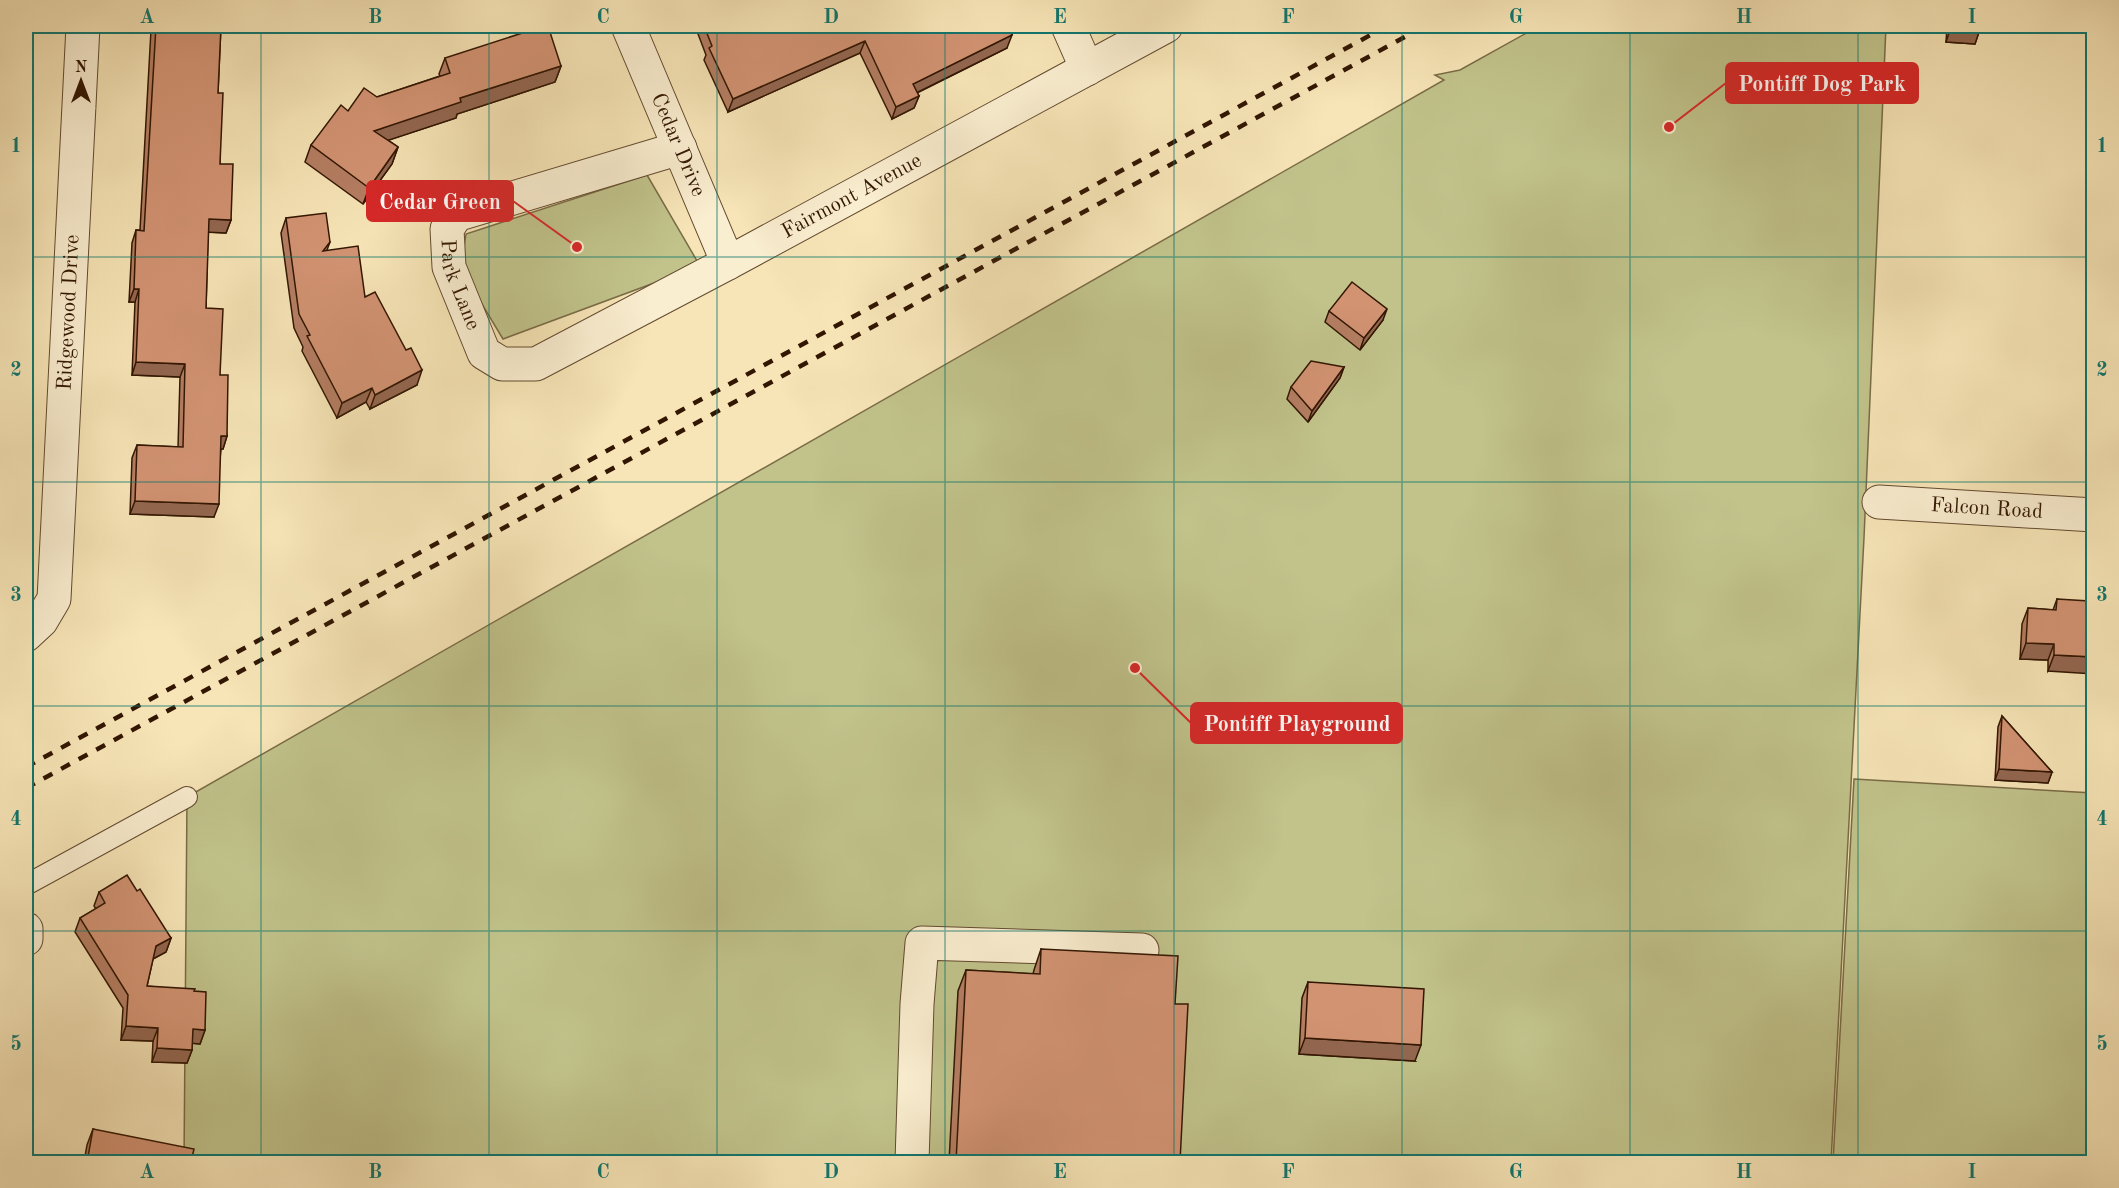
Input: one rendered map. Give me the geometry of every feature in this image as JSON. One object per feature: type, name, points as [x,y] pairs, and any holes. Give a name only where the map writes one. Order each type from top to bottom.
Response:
[{"type":"street","name":"Ridgewood Drive","points":[[26,635],[42,621],[54,599],[83,26]]},
{"type":"street","name":"Cedar Drive","points":[[628,26],[728,263]]},
{"type":"street","points":[[1068,26],[1087,69]]},
{"type":"street","name":"Fairmont Avenue","points":[[536,364],[1166,26]]},
{"type":"street","name":"Park Lane","points":[[536,364],[502,364],[484,353],[449,267],[447,229],[456,215],[680,148]]},
{"type":"street","name":"Falcon Road","points":[[1879,501],[2094,515]]},
{"type":"street","points":[[26,929],[26,939]]},
{"type":"street","points":[[912,1162],[917,1004],[922,943],[1142,950]]},
{"type":"lane","points":[[26,885],[187,797]]},
{"type":"green space","points":[[1539,26],[1886,26],[1864,538],[1831,1162],[184,1162],[187,797],[1444,80],[1435,75],[1460,70]]},
{"type":"green space","points":[[647,175],[700,266],[503,339],[474,291],[462,260],[466,234]]},
{"type":"green space","points":[[1854,779],[2093,793],[2093,1162],[1833,1162]]},
{"type":"building","points":[[156,26],[221,26],[218,93],[223,93],[220,164],[233,164],[231,220],[209,219],[206,308],[223,309],[220,375],[228,375],[227,436],[221,436],[219,504],[135,501],[137,445],[183,447],[185,364],[136,362],[139,289],[134,289],[136,230],[144,231]]},
{"type":"building","points":[[548,26],[561,66],[460,98],[461,102],[374,131],[398,147],[369,188],[311,145],[341,105],[348,111],[364,88],[377,97],[450,73],[445,58]]},
{"type":"building","points":[[704,26],[1007,26],[1012,35],[913,84],[919,96],[896,107],[865,41],[733,99],[709,48],[712,46]]},
{"type":"building","points":[[1951,26],[1981,26],[1980,29]]},
{"type":"building","points":[[326,213],[330,242],[323,251],[358,246],[365,297],[375,292],[406,350],[411,348],[422,370],[375,395],[372,388],[342,403],[307,336],[310,335],[299,314],[286,218]]},
{"type":"building","points":[[1352,282],[1387,309],[1364,338],[1329,311]]},
{"type":"building","points":[[1311,361],[1344,367],[1312,411],[1291,387]]},
{"type":"building","points":[[2057,599],[2089,601],[2089,611],[2094,612],[2094,657],[2054,655],[2054,644],[2026,643],[2028,608],[2056,610]]},
{"type":"building","points":[[2002,716],[2052,772],[1999,769]]},
{"type":"building","points":[[127,875],[137,891],[140,889],[171,938],[156,946],[147,986],[195,989],[194,991],[206,992],[205,1030],[193,1029],[192,1050],[157,1048],[158,1028],[126,1026],[128,995],[80,918],[105,903],[99,892]]},
{"type":"building","points":[[1041,949],[1178,956],[1175,1004],[1188,1004],[1180,1162],[956,1162],[966,970],[1040,974]]},
{"type":"building","points":[[1308,982],[1424,989],[1421,1045],[1305,1038]]},
{"type":"building","points":[[93,1129],[194,1149],[191,1162],[87,1162]]},
{"type":"railway","points":[[26,767],[1387,26]]},
{"type":"railway","points":[[26,788],[1425,26]]},
{"type":"place","name":"Pontiff Dog Park","points":[[1669,127]]},
{"type":"place","name":"Cedar Green","points":[[577,247]]},
{"type":"place","name":"Pontiff Playground","points":[[1135,668]]}]
